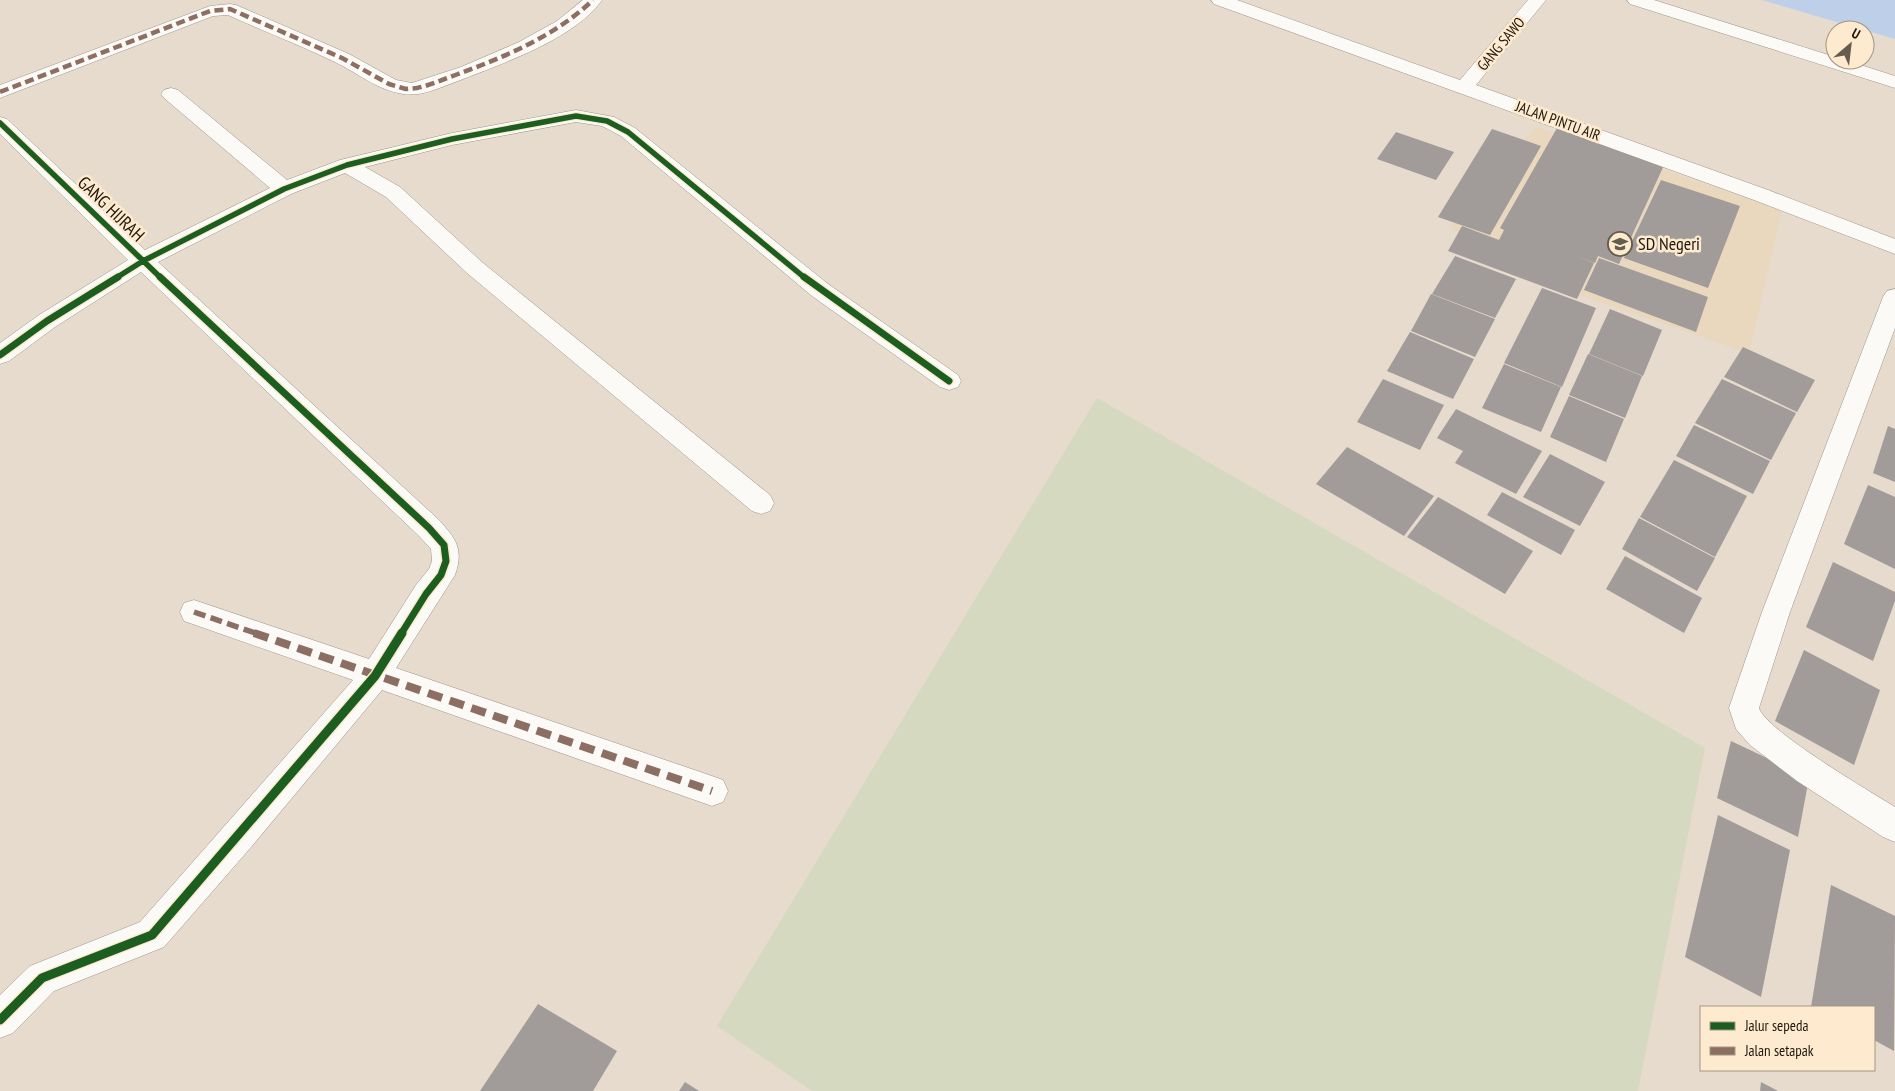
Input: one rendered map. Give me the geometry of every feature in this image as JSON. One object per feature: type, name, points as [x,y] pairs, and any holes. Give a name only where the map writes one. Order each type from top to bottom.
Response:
[{"type":"street","points":[[0,92],[210,11],[221,9],[230,9],[344,58],[387,83],[407,89],[436,82],[482,66],[524,47],[561,25],[593,0]]},
{"type":"street","name":"JALAN PINTU AIR","points":[[1220,0],[1762,195],[1895,247]]},
{"type":"street","name":"GANG SAWO","points":[[1464,87],[1537,0]]},
{"type":"street","points":[[1636,0],[1895,82]]},
{"type":"street","points":[[171,94],[284,189]]},
{"type":"street","points":[[0,1020],[42,978],[152,935],[375,676],[426,594],[441,575],[446,561],[444,545],[429,528],[143,261],[284,189],[347,165],[452,139],[576,116],[607,121],[628,132],[820,290],[949,381]]},
{"type":"street","name":"GANG HIJRAH","points":[[0,123],[143,261],[48,321],[0,355]]},
{"type":"street","points":[[347,165],[393,192],[475,268],[761,503]]},
{"type":"street","points":[[1895,297],[1776,612],[1744,708],[1746,719],[1761,735],[1808,770],[1895,826]]},
{"type":"street","points":[[194,612],[712,791]]},
{"type":"shaded area","name":"SD Negeri","points":[[1536,127],[1782,210],[1749,353],[1482,262],[1451,226]]},
{"type":"green space","points":[[1097,398],[1705,748],[1638,1091],[812,1091],[717,1026]]},
{"type":"water","points":[[1762,0],[1895,0],[1895,39],[1875,33],[1875,20],[1830,20]]},
{"type":"building","points":[[1557,128],[1665,163],[1619,264],[1598,256],[1595,263],[1576,256],[1594,263],[1577,299],[1448,251],[1462,226],[1499,240],[1504,230],[1500,228]]},
{"type":"building","points":[[1492,129],[1541,146],[1490,235],[1438,217]]},
{"type":"building","points":[[1396,132],[1454,152],[1436,180],[1377,159]]},
{"type":"building","points":[[1661,180],[1740,206],[1708,288],[1624,258]]},
{"type":"building","points":[[1455,256],[1516,279],[1495,318],[1432,294]]},
{"type":"building","points":[[1599,258],[1708,297],[1696,332],[1584,290]]},
{"type":"building","points":[[1542,288],[1596,308],[1562,387],[1504,363]]},
{"type":"building","points":[[1431,294],[1495,319],[1475,357],[1411,331]]},
{"type":"building","points":[[1610,309],[1662,330],[1643,376],[1589,354]]},
{"type":"building","points":[[1410,332],[1474,359],[1453,399],[1387,371]]},
{"type":"building","points":[[1743,347],[1815,380],[1797,412],[1724,377]]},
{"type":"building","points":[[1588,354],[1642,376],[1625,418],[1569,395]]},
{"type":"building","points":[[1504,364],[1561,387],[1541,432],[1482,408]]},
{"type":"building","points":[[1383,379],[1444,405],[1420,450],[1357,422]]},
{"type":"building","points":[[1722,379],[1796,413],[1771,460],[1695,423]]},
{"type":"building","points":[[1569,396],[1624,419],[1606,462],[1550,437]]},
{"type":"building","points":[[1456,409],[1542,451],[1516,494],[1455,463],[1463,451],[1437,438]]},
{"type":"building","points":[[1694,425],[1770,461],[1753,494],[1676,456]]},
{"type":"building","points":[[1888,426],[1895,429],[1895,482],[1873,473]]},
{"type":"building","points":[[1347,447],[1434,496],[1404,536],[1316,484]]},
{"type":"building","points":[[1550,454],[1605,482],[1580,526],[1523,497]]},
{"type":"building","points":[[1674,460],[1747,496],[1715,557],[1640,517]]},
{"type":"building","points":[[1868,485],[1895,497],[1895,569],[1844,544]]},
{"type":"building","points":[[1502,492],[1575,530],[1561,555],[1487,515]]},
{"type":"building","points":[[1438,497],[1533,551],[1505,594],[1407,537]]},
{"type":"building","points":[[1639,518],[1715,558],[1697,591],[1622,549]]},
{"type":"building","points":[[1625,556],[1702,598],[1684,633],[1606,589]]},
{"type":"building","points":[[1833,562],[1895,592],[1895,601],[1873,661],[1806,627]]},
{"type":"building","points":[[1804,650],[1880,690],[1854,765],[1775,721]]},
{"type":"building","points":[[1731,741],[1809,778],[1798,837],[1717,798]]},
{"type":"building","points":[[1718,815],[1790,850],[1761,997],[1685,957]]},
{"type":"building","points":[[1831,885],[1895,916],[1894,1051],[1875,1041],[1875,1006],[1811,1006]]},
{"type":"building","points":[[538,1004],[617,1051],[593,1091],[480,1091]]},
{"type":"building","points":[[685,1082],[699,1091],[679,1091]]},
{"type":"building","points":[[1761,1082],[1778,1091],[1760,1091]]},
{"type":"marked path","points":[[0,92],[210,11],[230,9],[342,58],[389,84],[406,89],[417,88],[487,63],[526,46],[563,25],[593,0]]},
{"type":"marked path","points":[[194,612],[712,791]]},
{"type":"cycle path","points":[[0,355],[47,321],[143,261],[284,189],[347,165],[452,139],[576,116],[607,121],[628,132],[820,290],[949,381]]},
{"type":"cycle path","points":[[0,123],[143,261],[429,528],[444,545],[446,561],[441,575],[426,594],[375,676],[152,935],[42,978],[0,1020]]},
{"type":"place","name":"SD Negeri","points":[[1620,244]]}]
